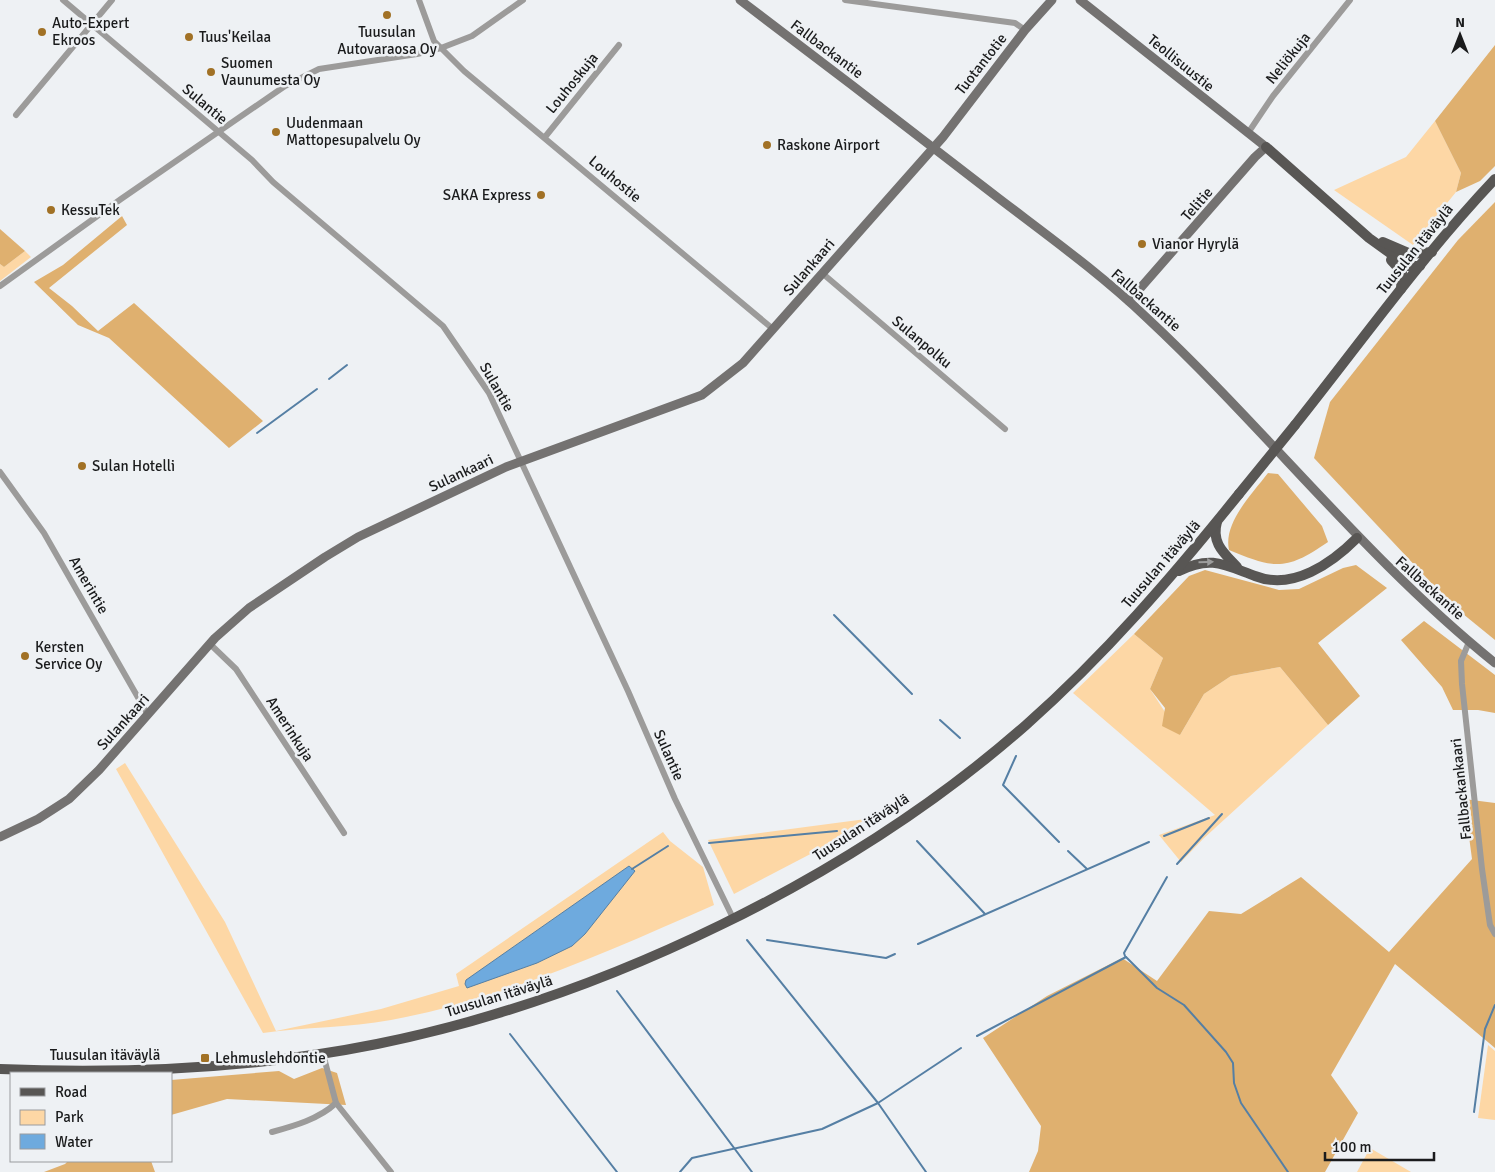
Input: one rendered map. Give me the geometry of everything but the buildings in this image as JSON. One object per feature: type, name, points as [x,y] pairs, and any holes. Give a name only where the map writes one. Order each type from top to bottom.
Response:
[{"type":"main road","points":[[1266,147],[1337,211],[1398,260],[1412,267],[1420,266]]},
{"type":"main road","name":"Tuusulan itäväylä","points":[[0,1069],[139,1071],[225,1066],[323,1054],[431,1032],[508,1010],[627,966],[733,918],[829,866],[885,831],[972,768],[1026,725],[1102,652],[1176,572],[1296,425],[1420,266],[1495,179]]},
{"type":"main road","points":[[1337,211],[1396,249],[1411,254],[1432,252]]},
{"type":"main road","points":[[1337,211],[1348,225],[1397,266],[1403,276],[1400,293]]},
{"type":"main road","points":[[1217,522],[1215,536],[1217,544],[1238,568]]},
{"type":"main road","points":[[1176,572],[1208,561],[1238,568],[1256,577],[1266,579],[1299,577],[1328,563],[1357,538]]},
{"type":"street","name":"Sulantie","points":[[63,0],[252,160],[273,182],[443,326],[489,393],[628,691],[675,799],[733,918]]},
{"type":"street","points":[[16,115],[112,0]]},
{"type":"street","name":"Louhostie","points":[[419,0],[432,36],[464,71],[773,329]]},
{"type":"street","points":[[0,286],[218,131],[285,86],[319,69],[441,48],[472,36],[523,0]]},
{"type":"street","name":"Fallbackantie","points":[[740,0],[934,147],[1129,301],[1214,382],[1357,538],[1406,587],[1495,664]]},
{"type":"street","points":[[845,0],[1015,23],[1025,30]]},
{"type":"street","name":"Tuotantotie","points":[[934,147],[1025,30],[1052,0]]},
{"type":"street","name":"Teollisuustie","points":[[1080,0],[1266,147]]},
{"type":"street","name":"Neliökuja","points":[[1248,133],[1273,96],[1350,0]]},
{"type":"street","name":"Louhoskuja","points":[[545,137],[619,45]]},
{"type":"street","name":"Sulankaari","points":[[0,837],[38,819],[69,799],[99,770],[210,644],[249,608],[358,537],[506,467],[702,395],[743,363],[934,147]]},
{"type":"street","name":"Telitie","points":[[1129,301],[1255,157],[1266,147]]},
{"type":"street","name":"Sulanpolku","points":[[822,273],[1006,429]]},
{"type":"street","name":"Amerintie","points":[[0,472],[49,540],[148,715]]},
{"type":"street","name":"Fallbackankaari","points":[[1469,642],[1461,661],[1464,707],[1490,925],[1495,934]]},
{"type":"street","name":"Amerinkuja","points":[[210,644],[236,669],[344,833]]},
{"type":"street","points":[[323,1054],[336,1102],[390,1172]]},
{"type":"street","points":[[272,1132],[295,1126],[327,1111],[336,1102]]},
{"type":"green space","points":[[1435,121],[1461,173],[1456,192],[1413,245],[1334,190],[1406,157]]},
{"type":"green space","points":[[25,251],[31,257],[0,281],[0,264],[4,267]]},
{"type":"green space","points":[[1134,634],[1163,658],[1150,689],[1180,735],[1204,694],[1231,676],[1280,667],[1328,725],[1203,839],[1181,862],[1159,835],[1215,815],[1073,693]]},
{"type":"green space","points":[[125,763],[225,922],[276,1031],[381,1009],[459,986],[456,974],[663,832],[670,841],[703,867],[714,905],[556,972],[474,1000],[375,1023],[263,1033],[116,769]]},
{"type":"green space","points":[[866,819],[822,848],[734,894],[708,840]]},
{"type":"green space","points":[[1488,1045],[1495,1051],[1495,1120],[1478,1118]]},
{"type":"green space","points":[[1370,1148],[1411,1172],[1357,1172]]},
{"type":"shaded area","points":[[1495,45],[1495,166],[1480,181],[1456,192],[1461,173],[1435,121]]},
{"type":"shaded area","points":[[1495,202],[1495,640],[1452,605],[1314,458],[1330,402],[1458,240]]},
{"type":"shaded area","points":[[122,216],[127,225],[49,288],[72,306],[98,331],[134,303],[263,421],[229,448],[109,338],[78,325],[34,282],[63,265]]},
{"type":"shaded area","points":[[0,229],[25,251],[4,267],[0,264]]},
{"type":"shaded area","points":[[1268,473],[1278,474],[1322,526],[1328,542],[1301,558],[1280,564],[1258,561],[1229,550],[1228,540],[1234,519]]},
{"type":"shaded area","points":[[1356,565],[1387,588],[1318,643],[1360,696],[1328,725],[1280,667],[1231,676],[1204,694],[1180,735],[1162,726],[1165,708],[1150,689],[1163,658],[1134,634],[1189,576],[1205,570],[1279,590],[1299,589],[1343,568]]},
{"type":"shaded area","points":[[1424,621],[1495,675],[1495,713],[1478,710],[1453,710],[1442,687],[1401,640]]},
{"type":"shaded area","points":[[1464,799],[1495,803],[1495,1048],[1395,964],[1331,1075],[1358,1113],[1325,1172],[1029,1172],[1038,1151],[1041,1126],[983,1038],[1047,996],[1122,958],[1157,981],[1209,911],[1241,914],[1301,877],[1389,952],[1472,859]]},
{"type":"shaded area","points":[[322,1068],[337,1073],[346,1105],[227,1099],[172,1115],[172,1080],[279,1071],[294,1079]]},
{"type":"shaded area","points":[[67,1162],[151,1162],[155,1172],[44,1172]]},
{"type":"water","points":[[629,866],[635,871],[585,934],[572,946],[537,963],[467,988],[466,980]]},
{"type":"waterway","points":[[329,379],[347,365]]},
{"type":"waterway","points":[[257,433],[317,389]]},
{"type":"waterway","points":[[834,615],[912,694]]},
{"type":"waterway","points":[[940,720],[960,738]]},
{"type":"waterway","points":[[1016,756],[1003,785],[1059,842]]},
{"type":"waterway","points":[[1177,864],[1222,814]]},
{"type":"waterway","points":[[1164,836],[1209,818]]},
{"type":"waterway","points":[[709,843],[837,831]]},
{"type":"waterway","points":[[917,841],[985,914]]},
{"type":"waterway","points":[[918,944],[1149,842]]},
{"type":"waterway","points":[[632,869],[668,846]]},
{"type":"waterway","points":[[1068,851],[1087,869]]},
{"type":"waterway","points":[[1125,956],[1124,953],[1167,877]]},
{"type":"waterway","points":[[747,940],[878,1103],[926,1172]]},
{"type":"waterway","points":[[767,940],[886,958],[895,954]]},
{"type":"waterway","points":[[1126,957],[1157,988],[1184,1005],[1226,1052],[1233,1063],[1234,1083],[1241,1103],[1288,1172]]},
{"type":"waterway","points":[[977,1036],[1126,957]]},
{"type":"waterway","points":[[617,991],[752,1172]]},
{"type":"waterway","points":[[1474,1112],[1485,1029],[1495,1005]]},
{"type":"waterway","points":[[510,1034],[617,1172]]},
{"type":"waterway","points":[[680,1172],[692,1158],[822,1129],[878,1103],[961,1048]]},
{"type":"place","name":"Tuusulan Autovaraosa Oy","points":[[387,15]]},
{"type":"place","name":"Auto-Expert Ekroos","points":[[42,32]]},
{"type":"place","name":"Tuus'Keilaa","points":[[189,37]]},
{"type":"place","name":"Suomen Vaunumesta Oy","points":[[211,72]]},
{"type":"place","name":"Uudenmaan Mattopesupalvelu Oy","points":[[276,132]]},
{"type":"place","name":"Raskone Airport","points":[[767,145]]},
{"type":"place","name":"SAKA Express","points":[[541,195]]},
{"type":"place","name":"KessuTek","points":[[51,210]]},
{"type":"place","name":"Vianor Hyrylä","points":[[1142,244]]},
{"type":"place","name":"Sulan Hotelli","points":[[82,466]]},
{"type":"place","name":"Kersten Service Oy","points":[[25,656]]},
{"type":"place","name":"Lehmuslehdontie","points":[[205,1058]]}]
